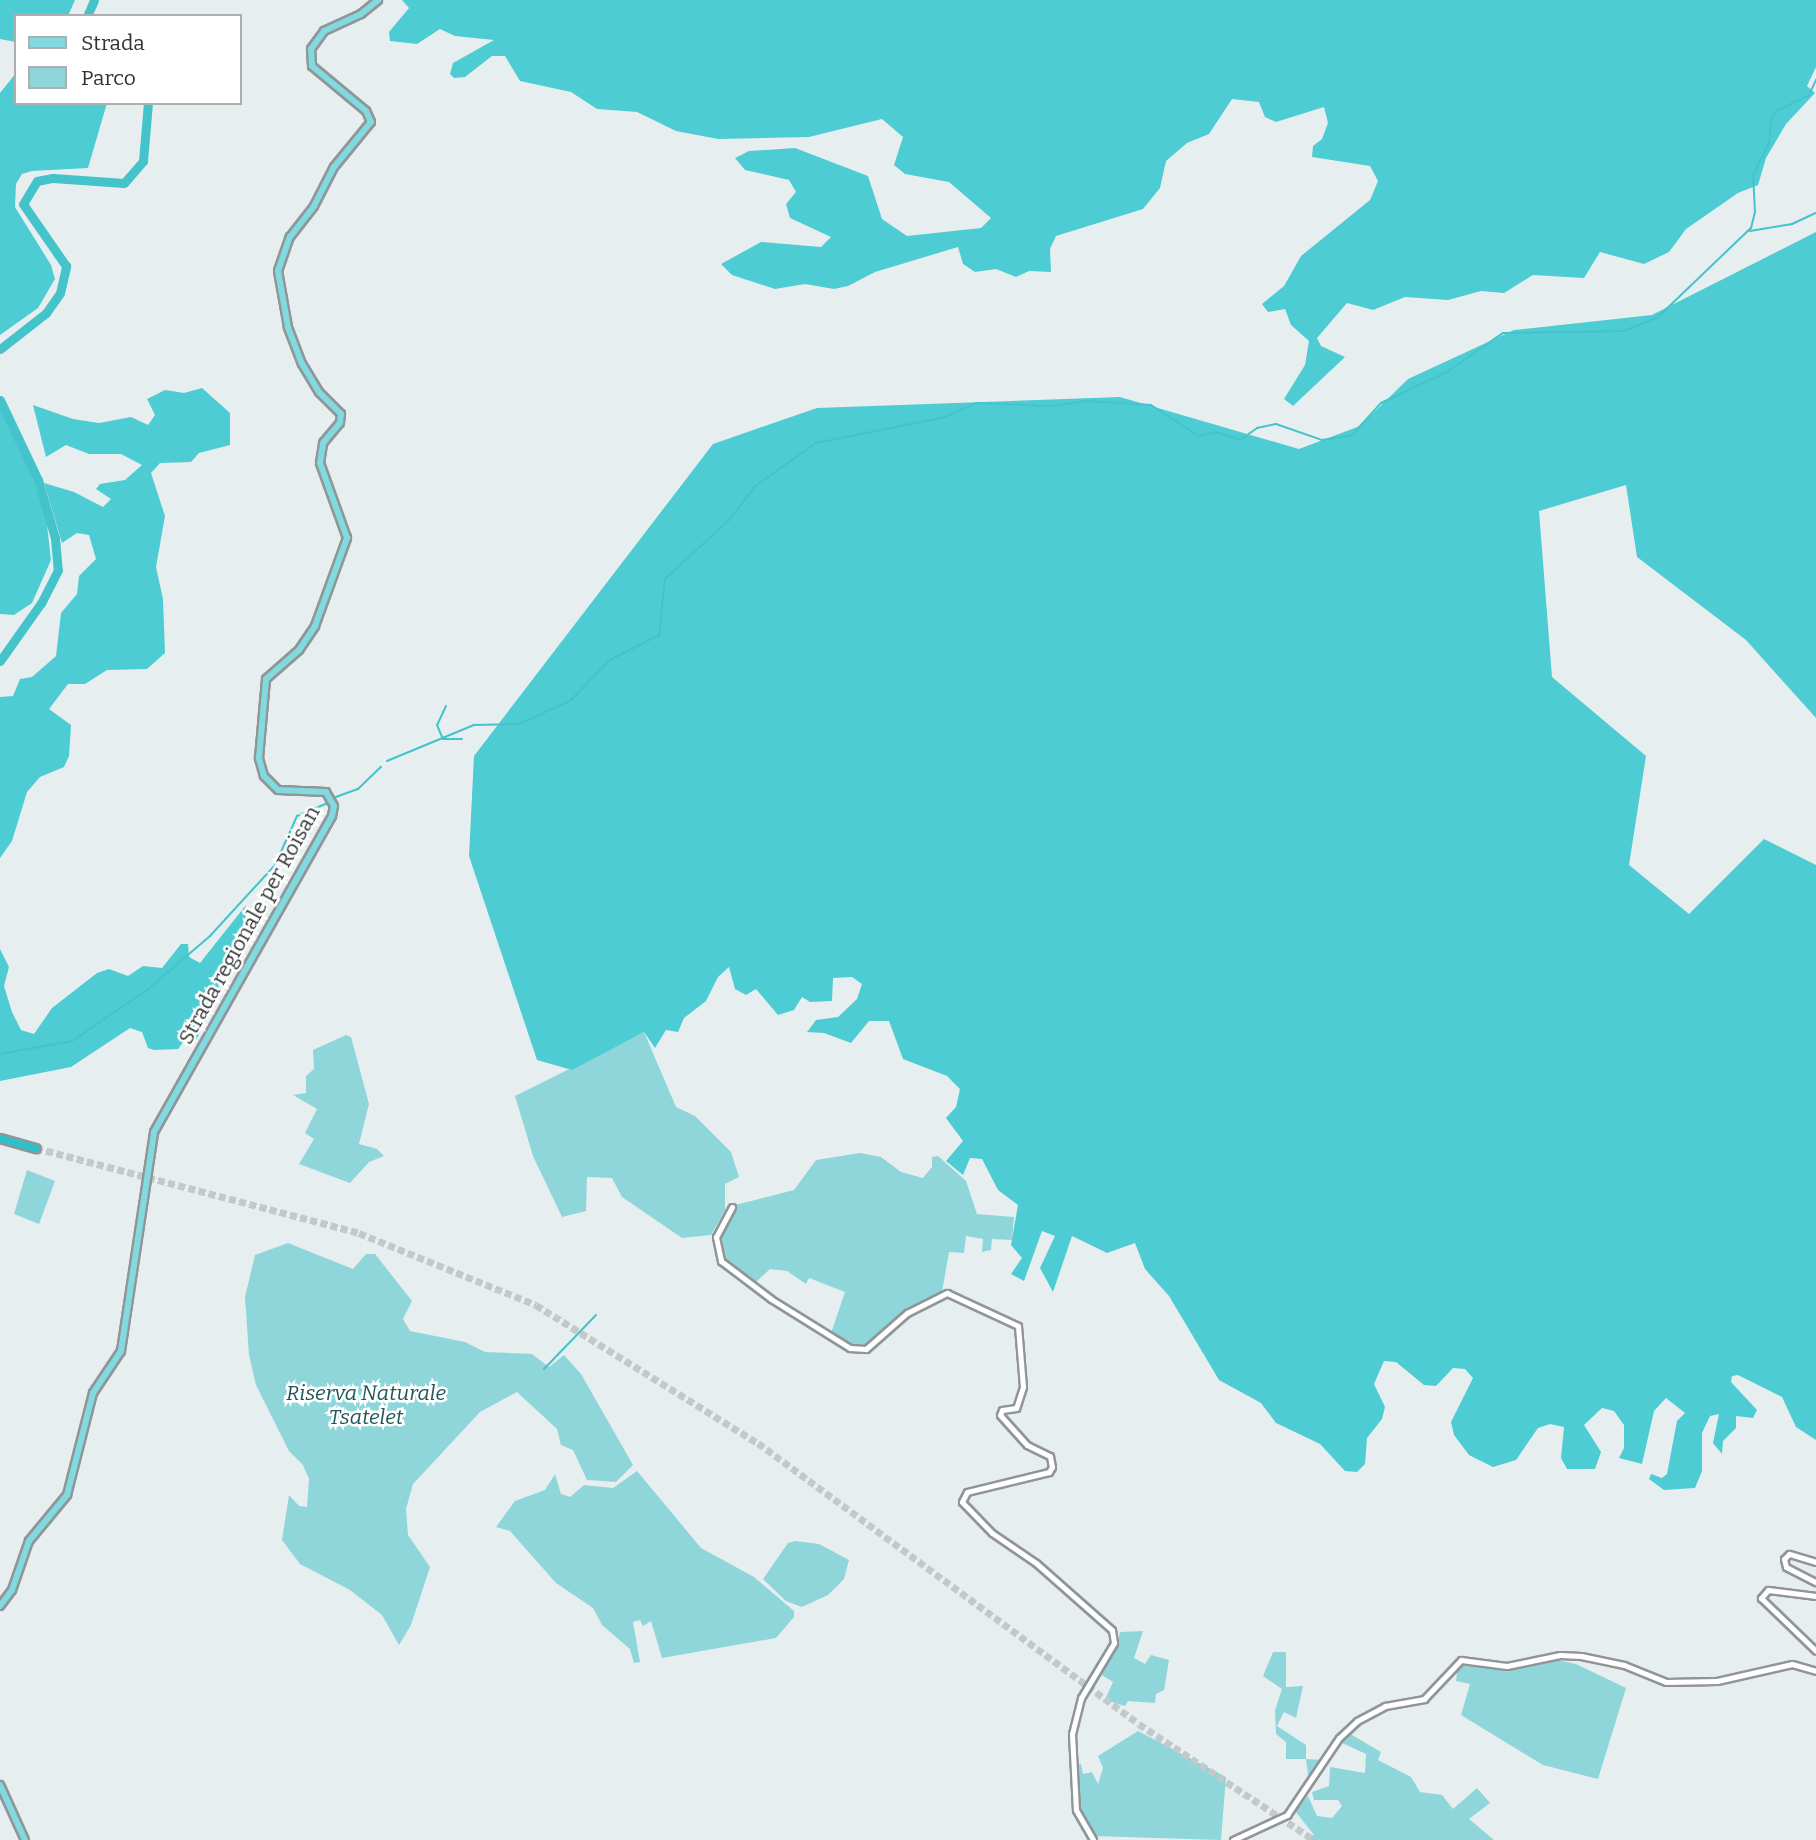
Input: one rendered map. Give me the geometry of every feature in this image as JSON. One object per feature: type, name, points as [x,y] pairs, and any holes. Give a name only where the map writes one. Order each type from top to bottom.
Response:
[{"type":"highway","points":[[0,1138],[36,1148]]},
{"type":"main road","name":"Strada regionale per Roisan","points":[[0,1606],[12,1590],[29,1541],[67,1495],[93,1393],[121,1351],[154,1132],[332,816],[334,806],[326,793],[278,790],[264,776],[259,758],[266,679],[299,650],[314,626],[347,538],[320,463],[323,443],[340,424],[341,414],[319,392],[302,364],[288,327],[278,271],[290,237],[314,206],[334,167],[371,122],[366,111],[312,66],[311,49],[324,32],[361,14],[378,0]]},
{"type":"main road","points":[[0,1784],[24,1840]]},
{"type":"street","points":[[732,1206],[716,1237],[721,1261],[771,1299],[850,1348],[866,1349],[907,1313],[947,1293],[1018,1326],[1023,1387],[1016,1408],[1002,1410],[1000,1415],[1027,1445],[1050,1456],[1052,1467],[1049,1472],[967,1492],[962,1502],[992,1533],[1036,1563],[1112,1630],[1114,1643],[1081,1698],[1072,1734],[1076,1810],[1093,1840]]},
{"type":"street","points":[[1816,1562],[1789,1554],[1784,1559],[1786,1567],[1816,1582]]},
{"type":"street","points":[[1816,1596],[1768,1590],[1761,1598],[1816,1651]]},
{"type":"street","points":[[1233,1840],[1287,1815],[1339,1738],[1357,1721],[1385,1706],[1424,1699],[1450,1668],[1464,1659],[1507,1665],[1560,1655],[1581,1656],[1624,1665],[1666,1682],[1717,1681],[1791,1664],[1816,1671]]},
{"type":"green space","points":[[644,1032],[676,1107],[695,1116],[731,1152],[739,1177],[725,1184],[725,1210],[711,1235],[682,1238],[622,1197],[612,1178],[587,1177],[586,1211],[562,1217],[533,1156],[515,1096]]},
{"type":"green space","points":[[346,1035],[351,1037],[369,1104],[359,1144],[377,1149],[384,1156],[369,1162],[350,1183],[299,1164],[314,1139],[305,1133],[317,1109],[293,1095],[306,1093],[306,1076],[314,1069],[313,1050]]},
{"type":"green space","points":[[860,1153],[881,1157],[901,1172],[923,1178],[932,1167],[932,1157],[938,1156],[966,1181],[977,1214],[1014,1217],[1012,1240],[992,1239],[991,1250],[982,1252],[983,1239],[966,1236],[964,1253],[949,1252],[942,1292],[900,1316],[865,1346],[853,1347],[830,1336],[845,1292],[809,1278],[806,1284],[787,1271],[770,1269],[755,1283],[724,1260],[718,1245],[735,1205],[794,1190],[816,1160]]},
{"type":"green space","points":[[27,1170],[55,1181],[39,1224],[14,1214]]},
{"type":"green space","name":"Riserva Naturale Tsatelet","points":[[288,1243],[353,1269],[366,1254],[375,1254],[412,1301],[403,1319],[410,1331],[465,1342],[485,1352],[532,1354],[549,1367],[564,1355],[581,1374],[633,1465],[616,1482],[587,1480],[573,1450],[561,1445],[557,1429],[517,1392],[480,1412],[413,1484],[406,1509],[408,1535],[430,1567],[411,1625],[399,1645],[382,1615],[350,1590],[300,1564],[282,1540],[289,1495],[299,1506],[307,1507],[309,1479],[303,1465],[289,1451],[256,1385],[249,1355],[245,1297],[255,1255]]},
{"type":"green space","points":[[637,1471],[701,1548],[754,1577],[794,1611],[794,1617],[776,1638],[662,1658],[651,1621],[643,1626],[640,1620],[633,1622],[640,1662],[634,1663],[630,1649],[602,1625],[593,1608],[556,1583],[510,1531],[496,1527],[515,1501],[545,1490],[555,1474],[561,1494],[570,1497],[584,1485],[613,1488]]},
{"type":"green space","points":[[795,1541],[819,1544],[849,1560],[844,1579],[828,1595],[802,1607],[786,1601],[763,1579],[788,1543]]},
{"type":"green space","points":[[1143,1631],[1134,1658],[1145,1664],[1151,1655],[1169,1660],[1164,1690],[1156,1694],[1155,1703],[1128,1701],[1125,1706],[1105,1700],[1113,1682],[1097,1672],[1117,1646],[1120,1632]]},
{"type":"green space","points":[[1273,1652],[1286,1652],[1286,1687],[1303,1686],[1296,1718],[1284,1712],[1277,1726],[1306,1745],[1306,1759],[1286,1759],[1286,1742],[1276,1734],[1275,1710],[1282,1689],[1263,1676]]},
{"type":"green space","points":[[1553,1659],[1576,1664],[1626,1688],[1598,1779],[1543,1765],[1461,1715],[1470,1684],[1456,1681],[1458,1664],[1512,1668]]},
{"type":"green space","points":[[1138,1731],[1226,1777],[1221,1840],[1093,1836],[1080,1818],[1073,1766],[1081,1764],[1083,1774],[1092,1772],[1098,1784],[1103,1768],[1098,1756]]},
{"type":"green space","points":[[1347,1732],[1381,1752],[1378,1760],[1411,1777],[1420,1792],[1442,1795],[1453,1809],[1477,1788],[1490,1803],[1469,1819],[1494,1840],[1305,1840],[1314,1835],[1295,1811],[1308,1796],[1317,1816],[1332,1818],[1342,1806],[1338,1800],[1314,1800],[1312,1792],[1329,1786],[1330,1767],[1365,1773],[1366,1754],[1340,1742]]},
{"type":"green space","points":[[1306,1759],[1323,1760],[1309,1783]]},
{"type":"shaded area","points":[[0,0],[75,0],[69,14],[14,14],[14,42],[0,39]]},
{"type":"shaded area","points":[[402,0],[1816,0],[1816,67],[1807,86],[1815,93],[1786,124],[1766,158],[1758,185],[1738,193],[1686,229],[1669,252],[1644,264],[1600,252],[1584,278],[1533,275],[1504,293],[1481,291],[1448,300],[1405,297],[1373,310],[1347,303],[1317,338],[1321,346],[1345,357],[1293,406],[1284,399],[1305,365],[1309,341],[1291,325],[1285,309],[1268,312],[1262,304],[1284,286],[1301,256],[1370,200],[1378,181],[1370,166],[1312,157],[1313,146],[1322,139],[1328,123],[1324,107],[1276,122],[1265,117],[1259,102],[1232,99],[1209,134],[1187,143],[1166,161],[1160,188],[1143,209],[1056,236],[1050,249],[1051,272],[1029,271],[1016,277],[996,269],[975,272],[963,264],[958,247],[875,272],[848,286],[834,289],[805,284],[775,289],[732,275],[721,264],[761,242],[821,247],[831,237],[790,218],[786,204],[796,192],[789,180],[745,170],[735,158],[749,151],[795,148],[868,176],[882,219],[907,236],[981,228],[991,218],[949,182],[905,174],[894,165],[903,137],[882,119],[809,137],[718,139],[676,131],[637,112],[597,109],[571,92],[520,81],[505,56],[492,56],[465,77],[454,78],[450,74],[453,63],[494,40],[455,36],[440,29],[417,44],[390,41],[389,32],[409,8]]},
{"type":"shaded area","points":[[14,76],[14,105],[106,105],[88,168],[32,171],[22,174],[16,184],[15,207],[51,265],[55,279],[38,308],[0,335],[0,93]]},
{"type":"shaded area","points":[[1816,232],[1816,718],[1746,640],[1637,557],[1626,485],[1539,511],[1552,677],[1646,756],[1629,865],[1689,914],[1764,839],[1816,865],[1816,1440],[1796,1427],[1782,1397],[1738,1375],[1732,1376],[1731,1382],[1757,1410],[1753,1418],[1736,1416],[1736,1428],[1723,1441],[1722,1454],[1713,1443],[1719,1414],[1710,1416],[1702,1433],[1702,1471],[1695,1488],[1664,1490],[1649,1479],[1651,1474],[1662,1478],[1667,1474],[1677,1421],[1685,1413],[1666,1398],[1654,1411],[1642,1464],[1619,1458],[1624,1448],[1624,1425],[1614,1411],[1602,1408],[1584,1425],[1601,1452],[1595,1469],[1567,1469],[1561,1458],[1564,1427],[1550,1424],[1538,1428],[1516,1460],[1493,1467],[1469,1455],[1454,1435],[1451,1422],[1473,1378],[1465,1369],[1453,1368],[1436,1386],[1424,1385],[1396,1362],[1384,1361],[1374,1384],[1385,1407],[1382,1419],[1367,1438],[1365,1464],[1357,1472],[1345,1471],[1320,1444],[1276,1423],[1261,1403],[1219,1380],[1169,1296],[1145,1269],[1135,1243],[1107,1253],[1072,1236],[1053,1292],[1040,1268],[1055,1236],[1042,1231],[1024,1281],[1011,1274],[1022,1258],[1011,1245],[1018,1205],[998,1190],[982,1159],[970,1158],[963,1175],[946,1161],[963,1141],[946,1118],[956,1107],[960,1089],[947,1076],[903,1059],[889,1021],[869,1021],[851,1043],[824,1033],[807,1032],[816,1020],[838,1017],[857,999],[862,984],[852,977],[833,978],[832,1001],[810,1002],[802,997],[794,1010],[778,1015],[756,989],[746,995],[735,989],[729,967],[718,977],[706,1001],[684,1018],[678,1032],[666,1030],[655,1048],[644,1032],[572,1070],[537,1060],[469,856],[474,756],[713,444],[817,408],[1120,397],[1299,449],[1360,426],[1408,379],[1514,330],[1652,315]]},
{"type":"shaded area","points":[[202,388],[230,413],[230,445],[199,453],[191,462],[160,463],[151,473],[165,516],[156,567],[163,599],[165,653],[147,669],[107,670],[85,684],[68,684],[49,709],[71,725],[69,756],[64,767],[40,777],[27,792],[12,841],[0,858],[0,697],[13,696],[20,679],[32,677],[56,656],[61,613],[77,594],[79,576],[96,559],[89,535],[77,533],[62,543],[44,483],[74,492],[103,507],[111,499],[96,489],[100,484],[125,480],[142,465],[121,454],[89,454],[66,445],[46,457],[33,405],[73,419],[99,423],[131,417],[148,425],[155,415],[147,399],[165,390],[184,393]]},
{"type":"shaded area","points":[[0,406],[27,461],[46,516],[51,560],[32,603],[14,615],[0,614]]},
{"type":"shaded area","points":[[246,905],[245,931],[218,981],[224,986],[196,1040],[188,1036],[178,1049],[154,1050],[148,1048],[142,1032],[130,1028],[71,1067],[0,1081],[0,949],[9,967],[4,986],[12,1012],[21,1030],[34,1034],[52,1008],[97,973],[109,969],[128,976],[143,966],[162,968],[181,944],[188,944],[189,957],[200,963]]},
{"type":"waterway","points":[[88,14],[94,0]]},
{"type":"waterway","points":[[387,761],[474,725],[519,724],[570,701],[610,660],[659,635],[665,579],[731,518],[754,487],[816,443],[945,417],[976,403],[1051,406],[1088,401],[1151,405],[1199,436],[1216,432],[1240,440],[1257,428],[1276,424],[1322,440],[1352,435],[1381,403],[1447,372],[1503,333],[1623,331],[1657,318],[1751,228],[1755,212],[1753,175],[1769,143],[1771,119],[1776,111],[1809,95],[1816,80]]},
{"type":"waterway","points":[[0,349],[46,313],[60,293],[66,266],[23,204],[37,181],[53,178],[124,183],[143,161],[148,105]]},
{"type":"waterway","points":[[1750,231],[1792,224],[1816,213]]},
{"type":"waterway","points":[[0,400],[38,480],[55,538],[58,570],[41,603],[0,661]]},
{"type":"waterway","points":[[446,706],[437,725],[443,739],[462,739]]},
{"type":"waterway","points":[[333,798],[358,789],[381,767]]},
{"type":"waterway","points":[[0,1054],[72,1041],[147,990],[210,936],[275,865],[297,816],[328,803]]},
{"type":"waterway","points":[[544,1369],[596,1315]]},
{"type":"tunnel","points":[[36,1148],[359,1233],[536,1305],[758,1443],[1139,1724],[1314,1840]]}]
